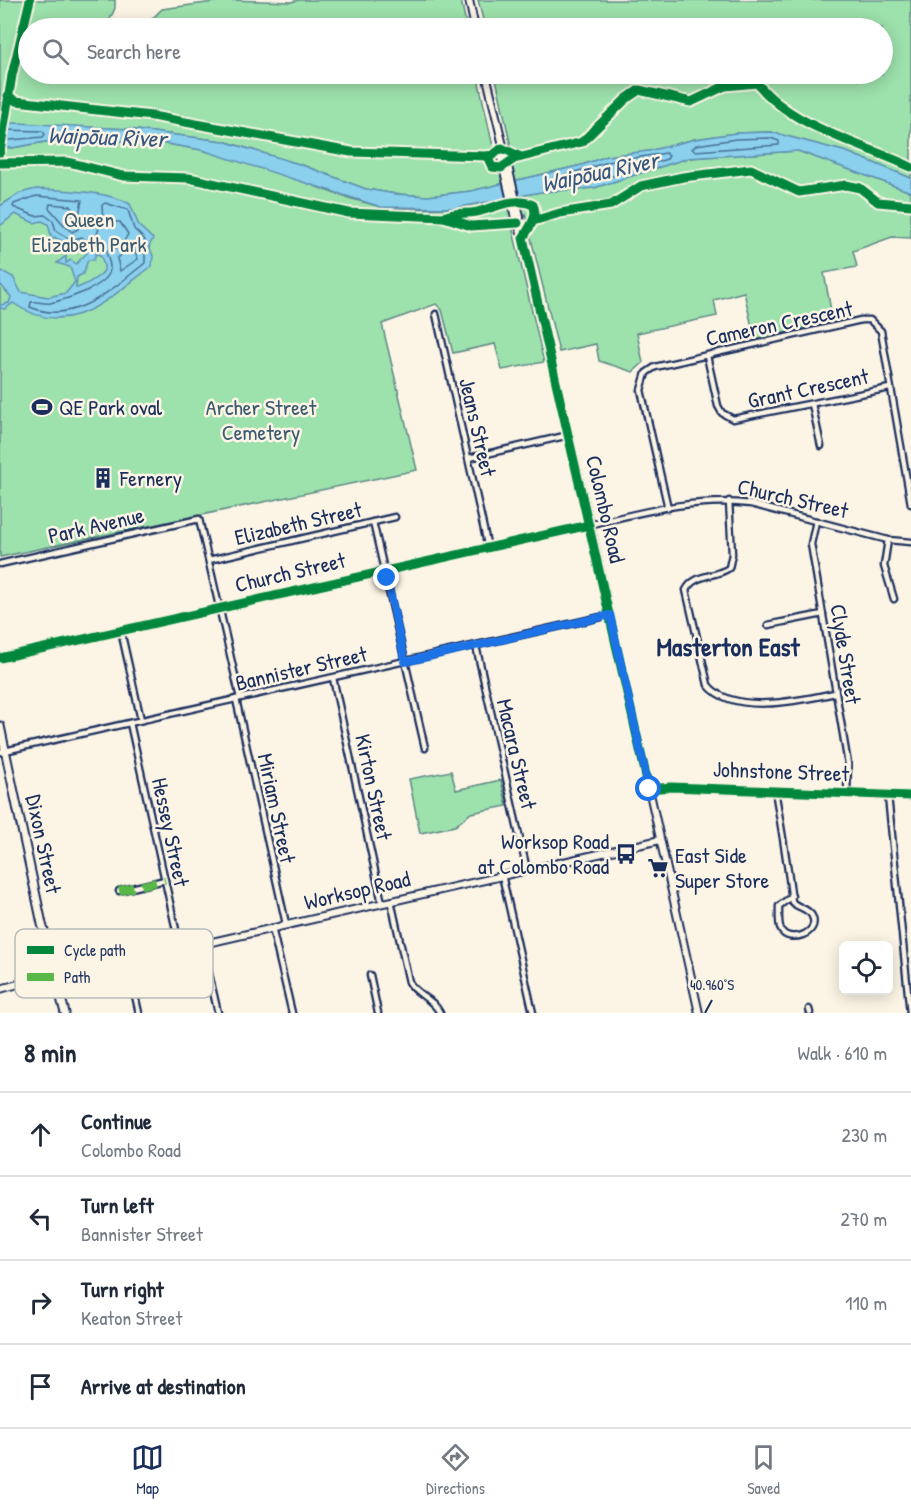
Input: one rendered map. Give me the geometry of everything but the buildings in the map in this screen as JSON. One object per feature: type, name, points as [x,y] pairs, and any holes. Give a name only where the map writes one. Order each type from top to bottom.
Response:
[{"type":"main road","name":"Dixon Street","points":[[0,726],[3,751],[43,929]]},
{"type":"main road","points":[[61,998],[65,1013]]},
{"type":"street","points":[[25,18],[30,0]]},
{"type":"street","points":[[469,0],[474,18]]},
{"type":"street","name":"Colombo Road","points":[[488,84],[699,1013]]},
{"type":"street","name":"Jeans Street","points":[[436,314],[488,548]]},
{"type":"street","name":"Cameron Crescent","points":[[668,508],[641,390],[646,373],[655,367],[861,320],[870,320],[881,331],[911,504]]},
{"type":"street","name":"Grant Crescent","points":[[707,356],[718,406],[722,413],[733,420],[890,388]]},
{"type":"street","points":[[812,404],[821,446]]},
{"type":"street","points":[[468,458],[569,435]]},
{"type":"street","points":[[729,501],[732,554],[729,568],[723,573],[696,579],[686,590],[708,686],[722,697],[732,700],[776,703],[835,693]]},
{"type":"street","name":"Church Street","points":[[0,658],[697,502],[729,501],[751,504],[888,540],[911,541]]},
{"type":"street","name":"Elizabeth Street","points":[[209,560],[395,517]]},
{"type":"street","name":"Miriam Street","points":[[199,519],[220,608],[286,924]]},
{"type":"street","name":"Park Avenue","points":[[0,564],[199,519]]},
{"type":"street","name":"Clyde Street","points":[[816,521],[811,544],[848,764],[847,793]]},
{"type":"street","points":[[373,522],[425,748]]},
{"type":"street","points":[[888,540],[884,566],[894,598]]},
{"type":"street","points":[[768,625],[823,614]]},
{"type":"street","name":"Bannister Street","points":[[3,751],[610,615]]},
{"type":"street","points":[[121,630],[141,720]]},
{"type":"street","name":"Macara Street","points":[[476,646],[527,870]]},
{"type":"street","name":"Kirton Street","points":[[333,678],[382,903]]},
{"type":"street","name":"Hessey Street","points":[[130,723],[176,929]]},
{"type":"street","name":"Johnstone Street","points":[[649,789],[671,787],[911,796]]},
{"type":"street","points":[[775,790],[792,896],[795,905],[812,916],[813,924],[807,934],[793,936],[784,934],[781,930],[779,906],[792,896]]},
{"type":"street","points":[[888,795],[910,1013]]},
{"type":"street","name":"Worksop Road","points":[[213,941],[660,840]]},
{"type":"street","points":[[502,875],[533,1013]]},
{"type":"street","points":[[119,891],[165,880]]},
{"type":"street","points":[[391,901],[409,982],[414,991],[431,1001],[440,1013]]},
{"type":"street","points":[[272,928],[292,1013]]},
{"type":"street","points":[[370,975],[378,1013]]},
{"type":"street","points":[[0,989],[15,985]]},
{"type":"street","points":[[213,991],[218,1013]]},
{"type":"street","points":[[136,998],[139,1013]]},
{"type":"green space","points":[[0,0],[115,0],[115,8],[110,18],[18,18],[18,84],[479,84],[496,160],[513,156],[497,84],[893,84],[893,18],[482,18],[478,0],[911,0],[911,178],[847,152],[771,132],[736,133],[695,139],[649,151],[607,156],[582,165],[471,191],[428,196],[366,189],[302,165],[223,141],[129,129],[0,124]]},
{"type":"green space","points":[[228,0],[291,2],[299,0],[461,0],[465,18],[153,18],[162,9]]},
{"type":"green space","points":[[56,140],[155,142],[202,150],[270,169],[338,195],[381,207],[409,209],[454,208],[541,192],[594,188],[688,158],[798,151],[911,192],[911,238],[892,237],[853,251],[857,267],[824,273],[833,321],[755,340],[744,292],[714,300],[717,316],[637,333],[643,363],[633,372],[599,361],[596,344],[559,352],[525,214],[510,218],[544,362],[502,370],[495,344],[453,353],[442,310],[436,304],[382,324],[417,470],[0,557],[0,147],[12,148]]},
{"type":"green space","points":[[451,771],[456,790],[501,780],[507,806],[471,813],[455,826],[420,833],[409,779]]},
{"type":"water","name":"Waipōua River","points":[[0,124],[129,129],[223,141],[302,165],[366,189],[428,196],[471,191],[582,165],[607,156],[649,151],[695,139],[736,133],[771,132],[847,152],[911,178],[911,192],[798,151],[688,158],[594,188],[541,192],[454,208],[381,207],[202,150],[155,142],[56,140],[12,148],[0,147]]},
{"type":"water","points":[[36,189],[84,192],[109,196],[130,204],[139,226],[153,239],[149,246],[153,256],[152,266],[103,303],[86,312],[69,317],[52,318],[33,314],[13,303],[5,309],[0,308],[0,305],[9,303],[11,297],[0,284],[0,270],[13,277],[21,292],[48,297],[66,293],[75,282],[70,267],[57,263],[66,256],[66,263],[71,260],[76,264],[87,253],[81,243],[75,248],[54,237],[50,243],[48,242],[51,235],[48,224],[42,221],[34,223],[15,214],[0,226],[0,206],[20,193]],"holes":[[[96,253],[101,256],[104,270],[92,281],[76,288],[77,277],[83,274],[88,260],[94,260]]]},
{"type":"marked path","points":[[119,891],[165,880]]},
{"type":"cycle path","points":[[26,18],[30,0]]},
{"type":"cycle path","points":[[0,152],[18,50]]},
{"type":"cycle path","points":[[487,156],[492,167],[501,168],[514,159],[582,142],[626,99],[639,90],[691,102],[725,86],[746,84]]},
{"type":"cycle path","points":[[758,84],[772,98],[808,123],[911,167]]},
{"type":"cycle path","points":[[8,96],[16,101],[152,116],[351,152],[487,156],[493,155],[502,148],[521,157]]},
{"type":"cycle path","points":[[0,163],[68,162],[123,176],[189,178],[349,213],[444,217],[471,226],[518,223]]},
{"type":"cycle path","points":[[533,221],[560,213],[611,205],[641,186],[683,177],[751,169],[799,192],[846,185],[860,188],[878,202],[911,205]]},
{"type":"cycle path","points":[[444,217],[477,212],[512,202],[533,205],[535,209],[532,222],[523,238],[649,789],[671,787],[911,796]]},
{"type":"cycle path","points":[[0,658],[589,525]]},
{"type":"place","name":"QE Park oval","points":[[42,407]]},
{"type":"place","name":"Fernery","points":[[103,478]]},
{"type":"place","name":"Worksop Road at Colombo Road","points":[[626,854]]},
{"type":"place","name":"East Side Super Store","points":[[658,868]]},
{"type":"district","name":"Masterton East","points":[[728,647]]},
{"type":"route","points":[[387,578],[405,662],[610,615],[649,789]]},
{"type":"park label","name":"Queen Elizabeth Park","points":[[89,232]]},
{"type":"park label","name":"Archer Street Cemetery","points":[[261,420]]}]
